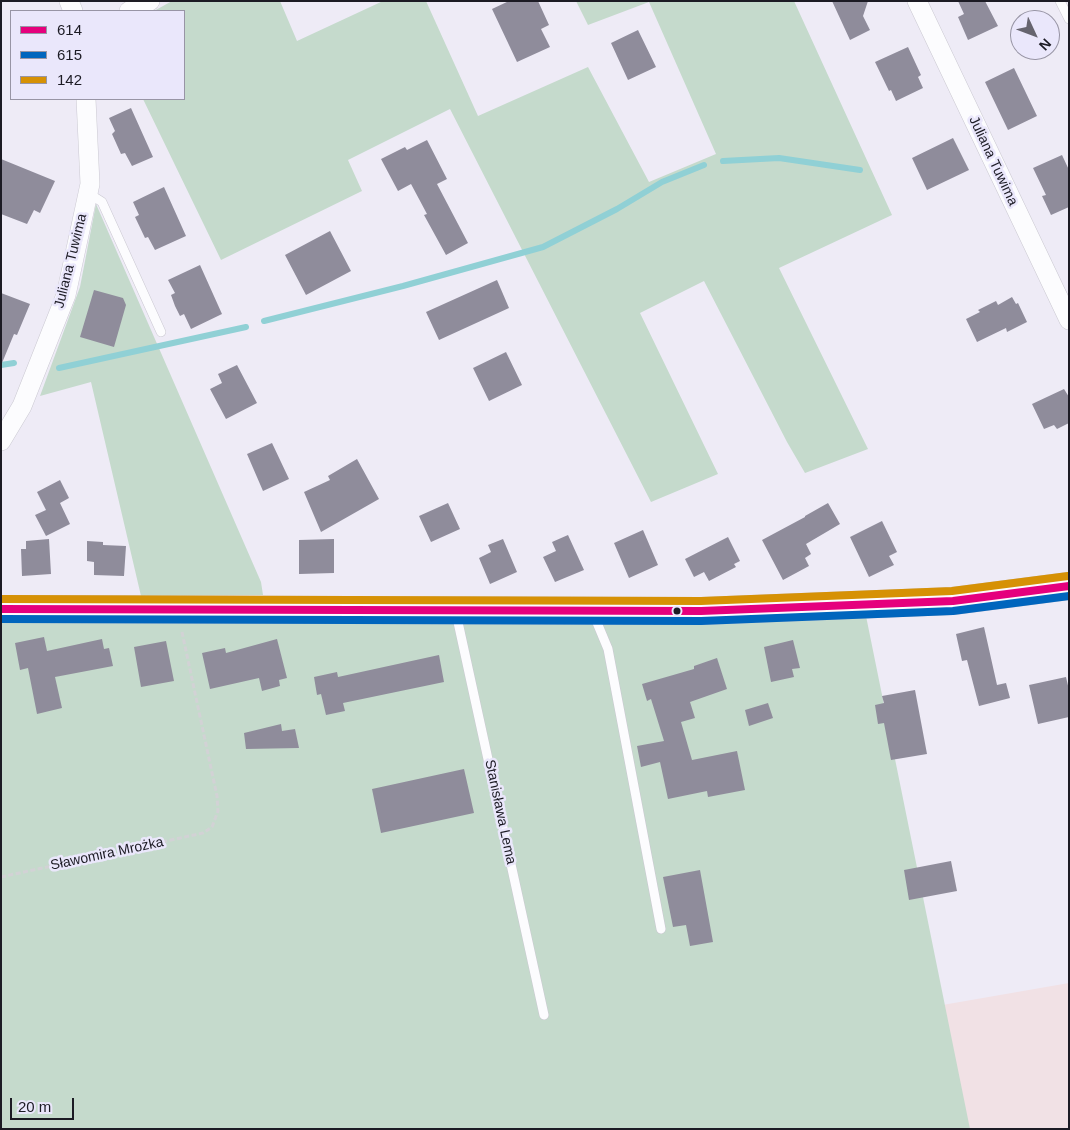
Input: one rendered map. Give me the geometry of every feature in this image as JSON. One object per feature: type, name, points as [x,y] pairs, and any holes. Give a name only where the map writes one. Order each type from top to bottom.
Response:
[{"type":"street","points":[[131,10],[150,1]]},
{"type":"street","name":"Juliana Tuwima","points":[[917,1],[1069,320]]},
{"type":"street","name":"Juliana Tuwima","points":[[1,441],[22,406],[66,295],[90,184],[86,100]]},
{"type":"street","points":[[1,609],[701,611],[953,601],[1069,586]]},
{"type":"lane","points":[[1060,1],[1069,19]]},
{"type":"lane","points":[[88,192],[102,202],[161,332]]},
{"type":"lane","name":"Stanisława Lema","points":[[455,610],[544,1014]]},
{"type":"lane","points":[[591,611],[608,648],[662,929]]},
{"type":"path","name":"Sławomira Mrożka","points":[[1,877],[203,833],[212,827],[218,811],[217,796],[178,610]]},
{"type":"shaded area","points":[[1069,983],[1069,1129],[836,1129],[816,1027]]},
{"type":"green space","points":[[172,1],[280,1],[297,41],[383,1],[426,1],[478,116],[588,67],[649,182],[716,154],[649,2],[588,25],[576,1],[794,1],[892,215],[779,268],[868,449],[805,473],[704,281],[640,313],[718,474],[651,502],[450,109],[348,160],[362,191],[221,260],[143,100],[185,100],[185,10],[156,10]]},
{"type":"green space","points":[[96,204],[261,582],[263,595],[141,596],[91,382],[40,396],[80,287]]},
{"type":"green space","points":[[1,611],[866,616],[970,1129],[1,1129]]},
{"type":"building","points":[[509,1],[538,1],[549,25],[541,29],[550,47],[517,62],[492,9]]},
{"type":"building","points":[[832,1],[868,1],[863,16],[870,30],[850,40]]},
{"type":"building","points":[[958,1],[985,1],[998,26],[968,40],[958,17],[964,14]]},
{"type":"building","points":[[638,30],[656,67],[628,80],[611,43]]},
{"type":"building","points":[[908,47],[921,75],[918,77],[923,88],[896,101],[875,62]]},
{"type":"building","points":[[1014,68],[1037,116],[1008,130],[985,82]]},
{"type":"building","points":[[131,108],[153,157],[132,166],[125,153],[121,154],[112,134],[115,131],[109,118]]},
{"type":"building","points":[[953,138],[969,170],[927,190],[912,158]]},
{"type":"building","points":[[427,140],[447,179],[437,184],[468,243],[446,255],[424,215],[427,214],[411,184],[398,191],[381,159],[405,147],[407,150]]},
{"type":"building","points":[[1062,155],[1069,170],[1069,207],[1051,215],[1042,196],[1046,195],[1033,168]]},
{"type":"building","points":[[1,159],[55,181],[40,213],[34,210],[27,224],[1,214]]},
{"type":"building","points":[[164,187],[186,236],[155,250],[148,237],[145,238],[135,217],[139,215],[133,202]]},
{"type":"building","points":[[330,231],[351,271],[306,295],[285,255]]},
{"type":"building","points":[[200,265],[222,314],[191,329],[184,314],[180,316],[175,306],[171,295],[175,293],[168,280]]},
{"type":"building","points":[[497,280],[509,308],[439,340],[426,312]]},
{"type":"building","points":[[94,290],[123,298],[126,305],[114,347],[80,337]]},
{"type":"building","points":[[1,293],[30,304],[17,335],[14,334],[2,363]]},
{"type":"building","points":[[1012,297],[1016,304],[1018,303],[1027,322],[1007,332],[1006,328],[977,342],[966,319],[980,312],[978,310],[996,301],[998,305]]},
{"type":"building","points":[[506,352],[522,385],[489,401],[473,368]]},
{"type":"building","points":[[237,365],[257,403],[226,419],[210,389],[222,383],[218,374]]},
{"type":"building","points":[[1064,389],[1069,397],[1069,423],[1057,429],[1054,425],[1044,429],[1032,404]]},
{"type":"building","points":[[272,443],[289,479],[263,491],[247,454]]},
{"type":"building","points":[[357,459],[379,499],[321,532],[304,492],[330,480],[328,476]]},
{"type":"building","points":[[60,480],[69,498],[60,503],[70,524],[46,536],[35,515],[46,510],[37,492]]},
{"type":"building","points":[[448,503],[460,529],[431,542],[419,516]]},
{"type":"building","points":[[828,503],[840,524],[806,544],[811,554],[805,558],[809,566],[783,580],[762,540]]},
{"type":"building","points":[[882,521],[897,552],[889,556],[894,565],[869,577],[850,537]]},
{"type":"building","points":[[643,530],[658,565],[629,578],[614,543]]},
{"type":"building","points":[[568,535],[584,570],[555,582],[543,557],[556,551],[552,542]]},
{"type":"building","points":[[728,537],[740,561],[734,564],[736,567],[709,581],[704,572],[694,577],[685,559]]},
{"type":"building","points":[[49,539],[51,574],[22,576],[21,549],[26,549],[26,541]]},
{"type":"building","points":[[334,539],[334,573],[299,574],[299,540]]},
{"type":"building","points":[[503,539],[517,572],[490,584],[479,558],[491,552],[488,545]]},
{"type":"building","points":[[87,541],[103,542],[103,545],[126,546],[124,576],[94,575],[94,562],[87,561]]},
{"type":"building","points":[[984,627],[997,685],[1006,683],[1010,698],[979,706],[967,660],[962,661],[956,634]]},
{"type":"building","points":[[44,637],[47,651],[102,639],[104,649],[109,648],[113,666],[55,677],[62,708],[37,714],[28,668],[20,670],[15,643]]},
{"type":"building","points":[[277,639],[287,678],[279,680],[280,686],[262,691],[259,678],[210,689],[202,653],[225,648],[226,653]]},
{"type":"building","points":[[793,640],[800,668],[792,669],[794,677],[771,682],[764,647]]},
{"type":"building","points":[[166,641],[174,681],[141,687],[134,647]]},
{"type":"building","points":[[439,655],[444,682],[343,703],[345,711],[326,715],[321,694],[317,695],[314,677],[337,672],[338,677]]},
{"type":"building","points":[[717,658],[727,689],[690,702],[695,718],[681,722],[692,760],[737,751],[745,790],[708,797],[707,791],[668,799],[660,762],[641,767],[637,746],[664,741],[651,699],[647,701],[642,684],[694,669],[694,666]]},
{"type":"building","points":[[1066,677],[1069,690],[1069,717],[1038,724],[1029,685]]},
{"type":"building","points":[[915,690],[927,754],[891,760],[884,723],[878,724],[875,705],[884,703],[882,696]]},
{"type":"building","points":[[768,703],[773,718],[749,726],[745,710]]},
{"type":"building","points":[[281,724],[282,731],[295,729],[299,748],[246,749],[244,733]]},
{"type":"building","points":[[464,769],[474,813],[381,833],[372,789]]},
{"type":"building","points":[[951,861],[957,891],[909,900],[904,870]]},
{"type":"building","points":[[700,870],[713,942],[690,946],[686,925],[673,927],[663,877]]},
{"type":"waterway","points":[[723,161],[779,158],[860,170]]},
{"type":"waterway","points":[[264,321],[403,286],[543,247],[617,209],[662,182],[704,165]]},
{"type":"waterway","points":[[59,368],[246,327]]},
{"type":"waterway","points":[[1,365],[14,363]]},
{"type":"transit line","name":"142","points":[[1,599],[701,601],[952,591],[1068,576]]},
{"type":"transit line","name":"614","points":[[1,609],[701,611],[953,601],[1069,586]]},
{"type":"transit line","name":"615","points":[[1,619],[701,621],[953,611],[1069,596]]}]
